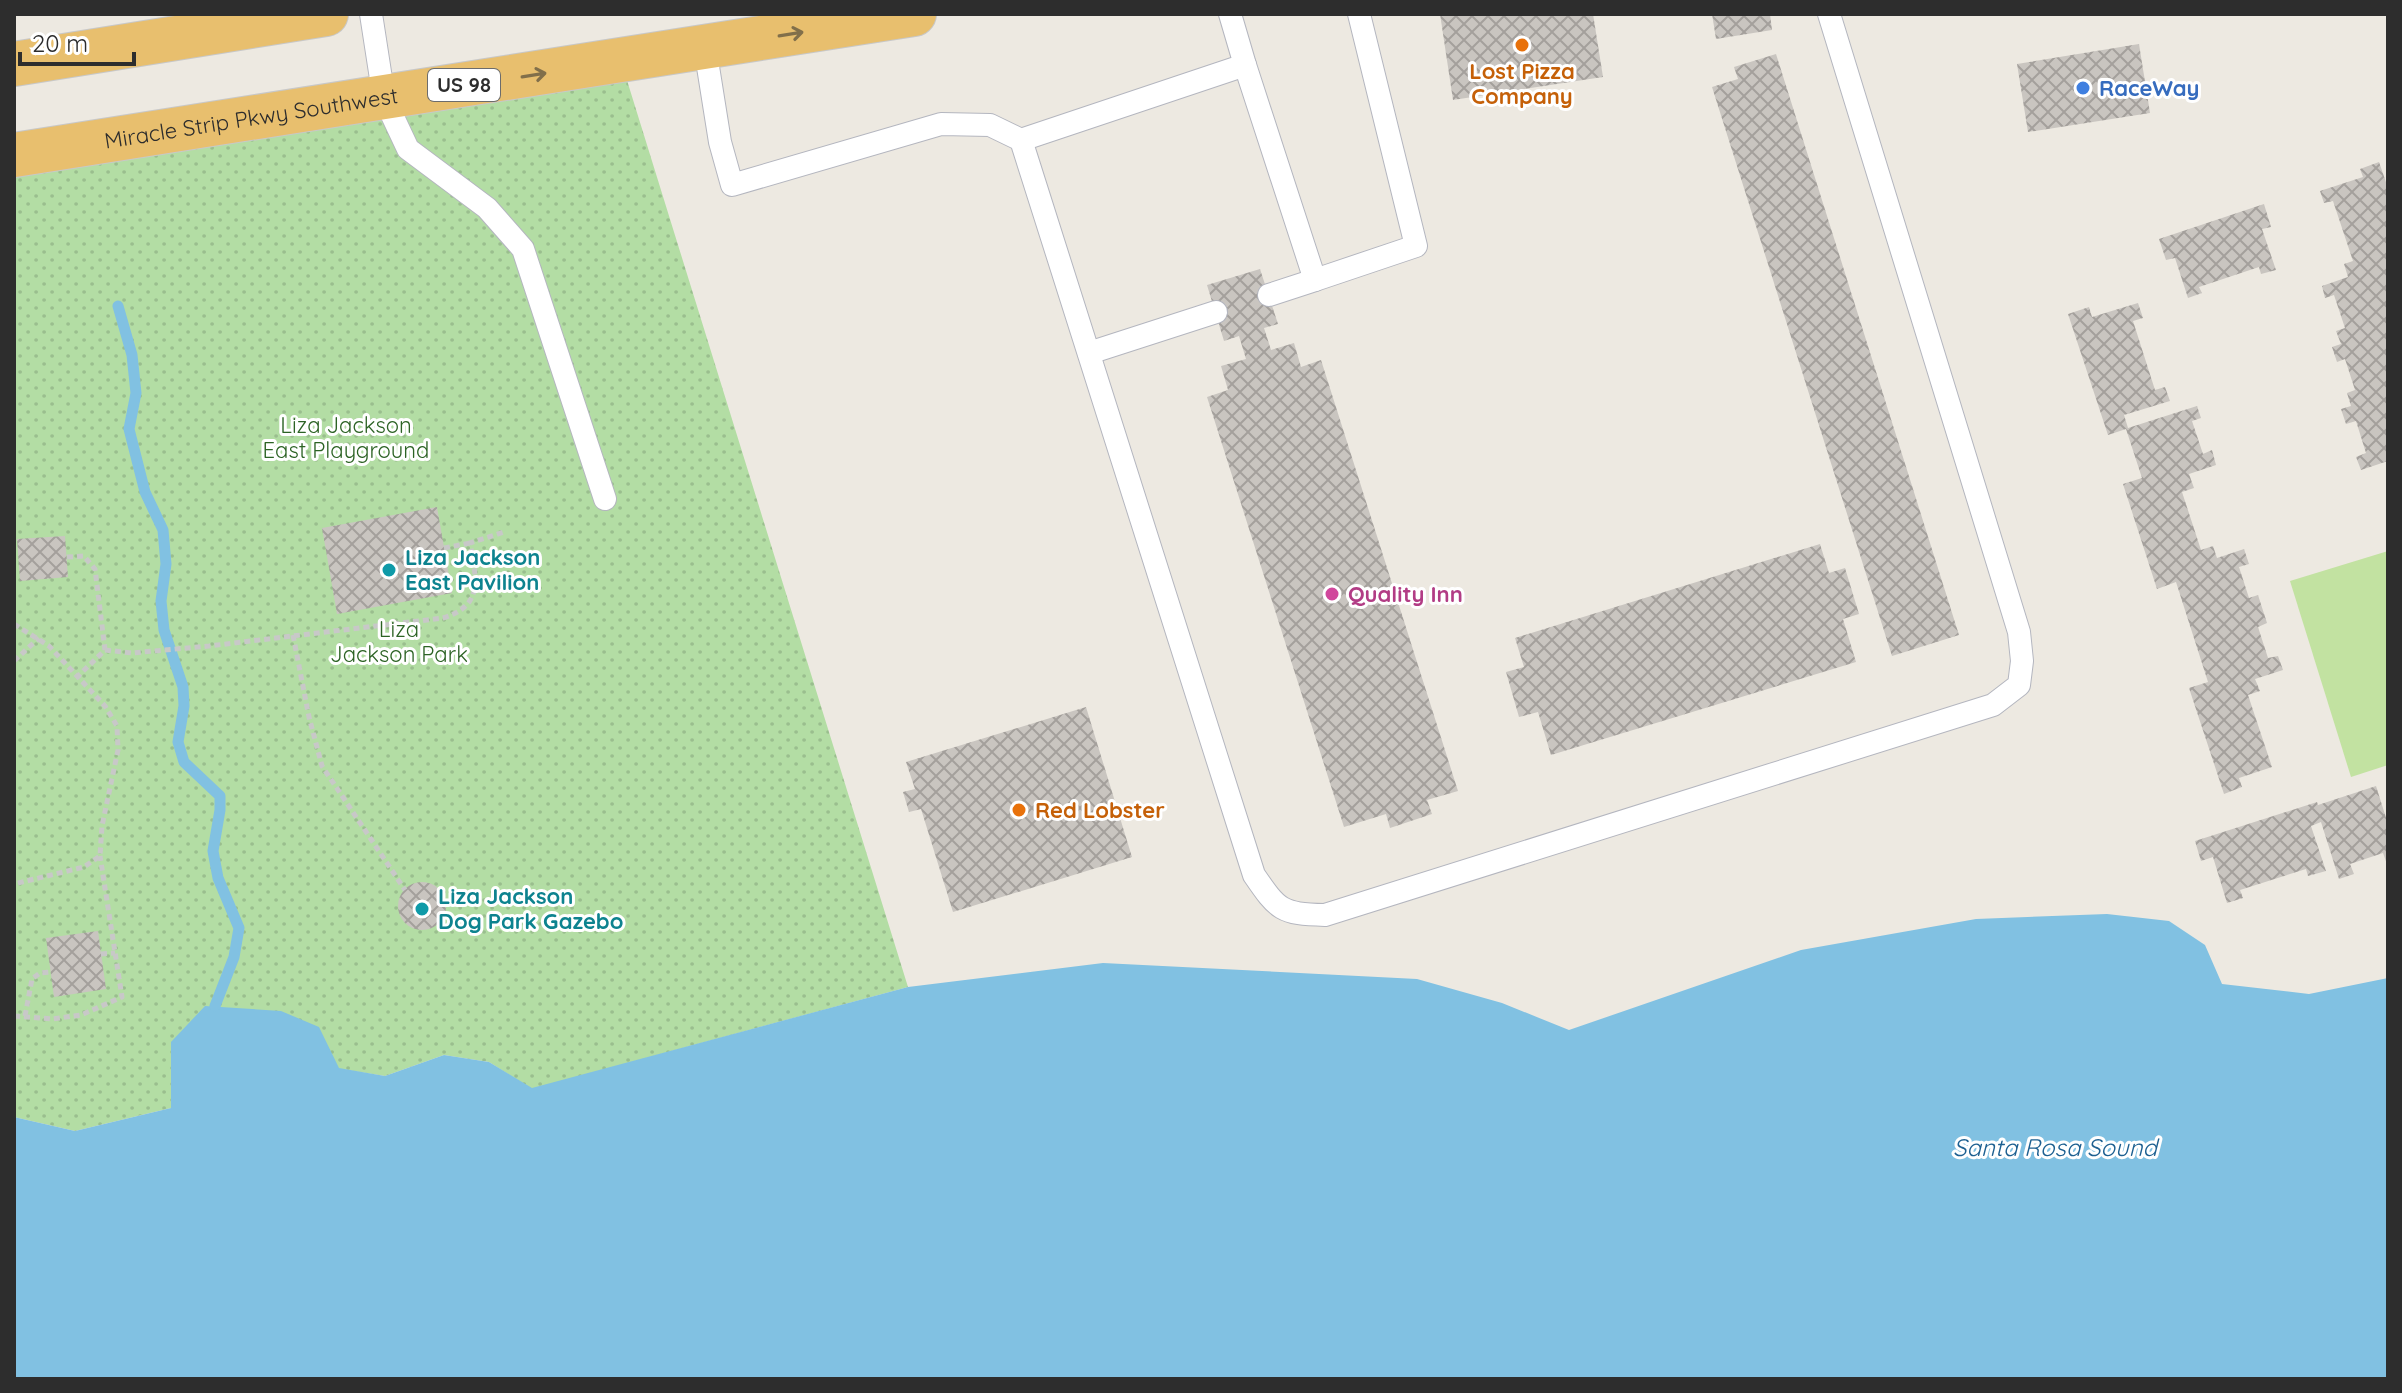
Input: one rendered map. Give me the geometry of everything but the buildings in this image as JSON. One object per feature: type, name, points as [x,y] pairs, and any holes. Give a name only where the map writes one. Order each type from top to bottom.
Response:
[{"type":"highway","points":[[14,64],[326,14]]},
{"type":"highway","name":"Miracle Strip Pkwy Southwest","points":[[14,155],[914,14]]},
{"type":"lane","points":[[371,14],[384,98],[408,149],[487,208],[523,249],[605,499]]},
{"type":"lane","points":[[1230,14],[1315,280]]},
{"type":"lane","points":[[1269,295],[1416,246],[1359,14]]},
{"type":"lane","points":[[1021,140],[1254,875],[1274,904],[1294,914],[1325,915],[1993,705],[2019,685],[2022,661],[2019,632],[1829,14]]},
{"type":"lane","points":[[705,48],[720,142],[732,185],[941,124],[990,125],[1021,140],[1245,65]]},
{"type":"lane","points":[[1089,353],[1216,312]]},
{"type":"path","points":[[444,548],[504,532]]},
{"type":"path","points":[[105,650],[132,653],[209,646],[443,618],[459,613],[473,599],[477,581],[470,543]]},
{"type":"path","points":[[67,557],[84,556],[95,569],[105,650]]},
{"type":"path","points":[[14,624],[39,638],[105,706],[117,726],[118,750],[102,826],[100,856],[122,997],[81,1015],[52,1019],[14,1016]]},
{"type":"path","points":[[293,635],[322,766],[405,890]]},
{"type":"path","points":[[14,661],[39,638]]},
{"type":"path","points":[[77,677],[105,650]]},
{"type":"path","points":[[14,884],[84,867],[100,856]]},
{"type":"path","points":[[101,954],[115,953]]},
{"type":"path","points":[[25,1016],[32,979],[40,973],[51,972]]},
{"type":"green space","name":"Liza Jackson Park","points":[[621,61],[908,987],[532,1089],[489,1062],[444,1055],[385,1076],[171,1042],[171,1108],[75,1131],[14,1117],[14,155]]},
{"type":"green space","points":[[2388,551],[2388,765],[2351,777],[2290,581]]},
{"type":"water","name":"Santa Rosa Sound","points":[[2107,914],[2169,921],[2205,945],[2222,984],[2309,994],[2388,978],[2388,1379],[14,1379],[14,1117],[75,1131],[171,1108],[171,1042],[205,1006],[281,1011],[319,1027],[339,1068],[385,1076],[444,1055],[489,1062],[532,1088],[908,987],[1103,963],[1417,979],[1502,1003],[1569,1030],[1801,950],[1976,919]]},
{"type":"waterway","points":[[118,306],[132,355],[136,393],[129,429],[145,492],[163,530],[166,564],[161,601],[164,630],[183,687],[184,706],[178,742],[184,762],[220,796],[213,851],[218,878],[239,928],[234,957],[215,1006]]},
{"type":"place","name":"Lost Pizza Company","points":[[1522,45]]},
{"type":"place","name":"RaceWay","points":[[2083,88]]},
{"type":"place","name":"Liza Jackson East Pavilion","points":[[389,570]]},
{"type":"place","name":"Quality Inn","points":[[1332,594]]},
{"type":"place","name":"Red Lobster","points":[[1019,810]]},
{"type":"place","name":"Liza Jackson Dog Park Gazebo","points":[[422,909]]},
{"type":"park label","name":"Liza Jackson East Playground","points":[[346,438]]}]
